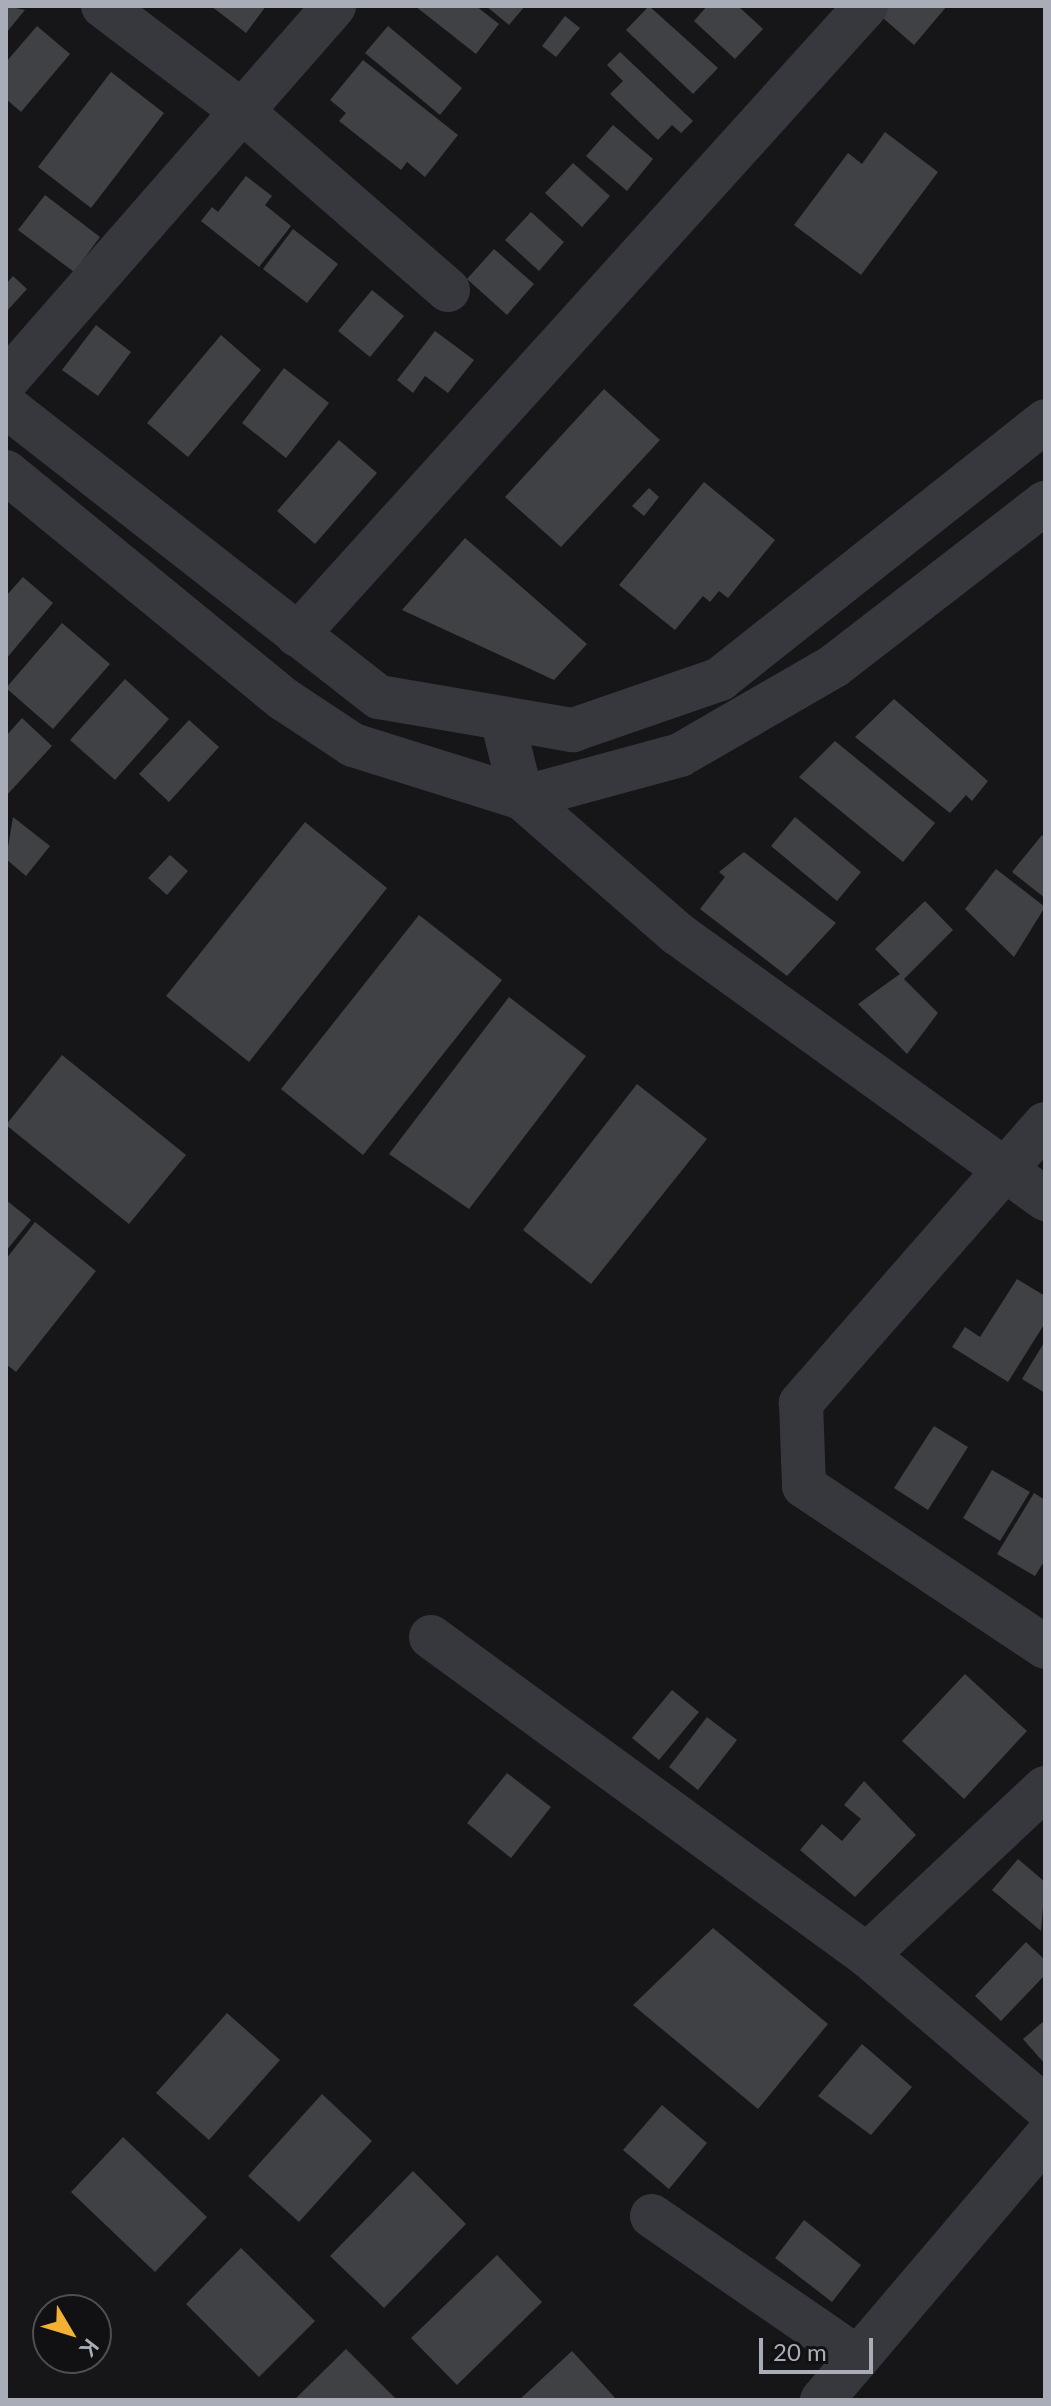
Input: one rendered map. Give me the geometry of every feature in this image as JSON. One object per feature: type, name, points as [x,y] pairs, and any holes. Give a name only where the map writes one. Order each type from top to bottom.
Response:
[{"type":"street","points":[[103,6],[242,111],[448,290]]},
{"type":"street","points":[[6,381],[334,6]]},
{"type":"street","points":[[297,635],[866,6]]},
{"type":"street","points":[[6,406],[379,697],[573,730],[720,679],[1045,421]]},
{"type":"street","points":[[6,472],[285,700],[353,745],[522,798],[678,934],[1004,1173],[1045,1199]]},
{"type":"street","points":[[522,798],[680,755],[834,666],[1045,503]]},
{"type":"street","points":[[502,719],[522,798]]},
{"type":"street","points":[[1045,1124],[801,1403],[804,1486],[1045,1647]]},
{"type":"street","points":[[431,1637],[867,1955],[1045,2107]]},
{"type":"street","points":[[867,1955],[1045,1788]]},
{"type":"street","points":[[822,2400],[1045,2138]]},
{"type":"street","points":[[652,2216],[858,2358]]},
{"type":"building","points":[[6,6],[25,10],[6,33]]},
{"type":"building","points":[[211,6],[266,6],[246,33]]},
{"type":"building","points":[[415,6],[476,6],[499,24],[476,54]]},
{"type":"building","points":[[486,6],[525,6],[509,25]]},
{"type":"building","points":[[649,6],[718,68],[693,94],[626,30]]},
{"type":"building","points":[[707,6],[738,6],[763,29],[735,59],[694,21]]},
{"type":"building","points":[[881,6],[947,6],[914,45],[876,12]]},
{"type":"building","points":[[565,16],[580,28],[556,57],[542,46]]},
{"type":"building","points":[[37,26],[70,54],[21,112],[6,99],[6,62]]},
{"type":"building","points":[[388,26],[462,88],[440,115],[365,53]]},
{"type":"building","points":[[620,52],[693,121],[681,133],[672,125],[658,140],[610,94],[623,81],[607,65]]},
{"type":"building","points":[[363,60],[458,135],[425,177],[407,162],[401,170],[339,121],[346,113],[330,100]]},
{"type":"building","points":[[111,72],[164,113],[91,208],[38,167]]},
{"type":"building","points":[[613,125],[653,159],[627,191],[586,156]]},
{"type":"building","points":[[885,132],[938,172],[861,275],[794,225],[848,153],[862,164]]},
{"type":"building","points":[[573,163],[610,196],[582,227],[545,193]]},
{"type":"building","points":[[246,176],[272,196],[265,205],[291,226],[259,267],[201,221],[212,207],[218,212]]},
{"type":"building","points":[[45,195],[100,237],[74,272],[18,230]]},
{"type":"building","points":[[531,212],[564,242],[539,271],[505,240]]},
{"type":"building","points":[[293,229],[338,264],[307,303],[263,269]]},
{"type":"building","points":[[494,249],[534,284],[507,315],[467,279]]},
{"type":"building","points":[[13,276],[27,289],[6,312],[6,284]]},
{"type":"building","points":[[372,290],[404,316],[370,357],[338,331]]},
{"type":"building","points":[[96,325],[131,352],[98,396],[62,370]]},
{"type":"building","points":[[435,331],[474,360],[448,393],[425,376],[413,393],[397,380]]},
{"type":"building","points":[[221,335],[261,370],[188,457],[147,423]]},
{"type":"building","points":[[284,368],[329,403],[286,458],[242,423]]},
{"type":"building","points":[[604,389],[660,440],[561,547],[505,497]]},
{"type":"building","points":[[339,440],[377,473],[315,544],[277,511]]},
{"type":"building","points":[[704,482],[775,540],[728,598],[719,591],[710,602],[703,596],[675,630],[619,585]]},
{"type":"building","points":[[649,488],[659,497],[644,516],[632,506]]},
{"type":"building","points":[[465,538],[587,644],[554,680],[402,610]]},
{"type":"building","points":[[23,577],[53,603],[6,659],[6,596]]},
{"type":"building","points":[[62,623],[110,664],[53,729],[6,688]]},
{"type":"building","points":[[125,679],[169,719],[115,780],[70,740]]},
{"type":"building","points":[[894,699],[988,781],[972,801],[966,795],[950,813],[855,737]]},
{"type":"building","points":[[22,718],[52,746],[6,796],[6,736]]},
{"type":"building","points":[[189,720],[219,747],[169,802],[139,774]]},
{"type":"building","points":[[835,741],[935,823],[903,862],[799,777]]},
{"type":"building","points":[[13,817],[50,846],[26,876],[6,859]]},
{"type":"building","points":[[795,817],[861,872],[837,901],[771,846]]},
{"type":"building","points":[[305,822],[387,888],[249,1062],[166,996]]},
{"type":"building","points":[[1042,835],[1045,838],[1045,898],[1012,872]]},
{"type":"building","points":[[744,852],[836,923],[787,976],[700,909],[725,877],[719,872]]},
{"type":"building","points":[[170,855],[188,871],[167,895],[148,878]]},
{"type":"building","points":[[996,869],[1045,907],[1014,957],[965,909]]},
{"type":"building","points":[[925,901],[953,930],[904,979],[938,1013],[907,1054],[858,1004],[900,974],[875,949]]},
{"type":"building","points":[[419,915],[502,980],[363,1155],[281,1089]]},
{"type":"building","points":[[509,997],[586,1056],[469,1209],[389,1154]]},
{"type":"building","points":[[62,1055],[186,1155],[129,1224],[6,1125]]},
{"type":"building","points":[[637,1084],[707,1139],[591,1284],[523,1230]]},
{"type":"building","points":[[6,1200],[31,1220],[6,1251]]},
{"type":"building","points":[[35,1222],[96,1271],[16,1372],[6,1364],[6,1259]]},
{"type":"building","points":[[1017,1279],[1045,1296],[1045,1323],[1008,1382],[952,1347],[965,1327],[980,1337]]},
{"type":"building","points":[[1045,1341],[1045,1393],[1022,1379]]},
{"type":"building","points":[[934,1426],[968,1447],[928,1510],[894,1488]]},
{"type":"building","points":[[992,1470],[1030,1492],[1000,1541],[963,1518]]},
{"type":"building","points":[[1034,1493],[1045,1500],[1045,1560],[1035,1576],[997,1554]]},
{"type":"building","points":[[965,1674],[1027,1731],[964,1799],[902,1741]]},
{"type":"building","points":[[672,1690],[699,1712],[659,1760],[632,1738]]},
{"type":"building","points":[[707,1717],[737,1740],[698,1790],[669,1767]]},
{"type":"building","points":[[507,1773],[551,1807],[511,1858],[467,1823]]},
{"type":"building","points":[[864,1781],[916,1835],[855,1897],[800,1850],[822,1824],[842,1841],[861,1819],[844,1805]]},
{"type":"building","points":[[1018,1859],[1045,1882],[1041,1931],[992,1890]]},
{"type":"building","points":[[713,1928],[828,2024],[758,2109],[633,2005]]},
{"type":"building","points":[[1026,1942],[1045,1960],[1045,1975],[1001,2021],[975,1996]]},
{"type":"building","points":[[227,2013],[280,2060],[209,2140],[156,2093]]},
{"type":"building","points":[[1045,2020],[1045,2064],[1023,2039]]},
{"type":"building","points":[[862,2044],[912,2087],[871,2135],[818,2096]]},
{"type":"building","points":[[322,2094],[372,2141],[299,2222],[248,2176]]},
{"type":"building","points":[[662,2105],[707,2143],[669,2189],[623,2150]]},
{"type":"building","points":[[123,2137],[207,2217],[155,2272],[71,2192]]},
{"type":"building","points":[[413,2171],[466,2224],[384,2308],[330,2256]]},
{"type":"building","points":[[804,2220],[861,2265],[832,2302],[775,2258]]},
{"type":"building","points":[[241,2248],[315,2321],[259,2377],[186,2304]]},
{"type":"building","points":[[497,2255],[542,2302],[457,2385],[411,2338]]},
{"type":"building","points":[[346,2349],[397,2400],[294,2400]]},
{"type":"building","points":[[572,2351],[617,2400],[519,2400]]}]
